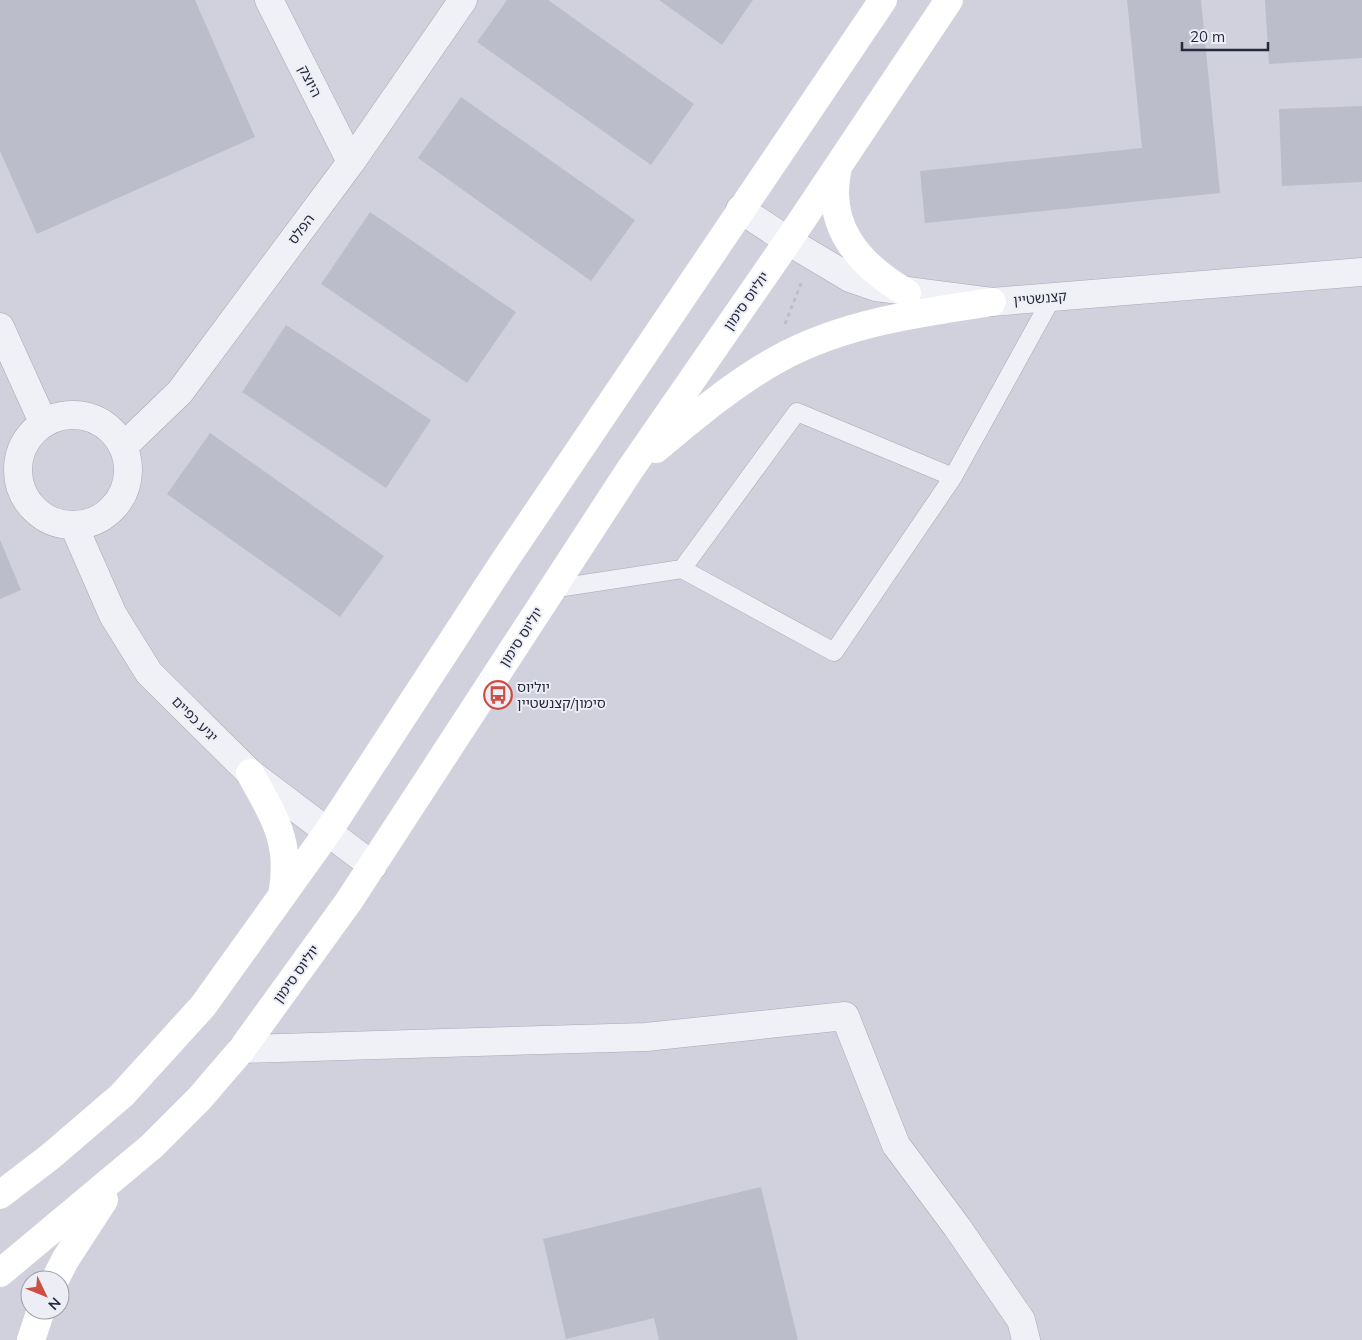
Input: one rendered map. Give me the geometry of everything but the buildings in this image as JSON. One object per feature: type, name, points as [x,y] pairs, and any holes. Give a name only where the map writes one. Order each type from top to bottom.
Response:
[{"type":"street","name":"היוצק","points":[[269,0],[351,162]]},
{"type":"street","name":"הפלס","points":[[124,446],[180,392],[351,162],[464,0]]},
{"type":"street","points":[[0,1195],[51,1156],[122,1095],[165,1050],[203,1006],[281,900],[327,833],[503,563],[882,0]]},
{"type":"street","name":"יוליוס סימון","points":[[0,1273],[125,1171],[199,1099],[242,1049],[373,866],[630,471],[788,241],[840,160],[949,0]]},
{"type":"street","points":[[840,160],[835,182],[834,201],[836,217],[844,233],[873,268],[889,282],[907,293]]},
{"type":"street","name":"קצנשטיין","points":[[740,209],[788,241],[850,278],[876,288],[992,302],[1362,272]]},
{"type":"street","points":[[630,471],[737,384],[782,357],[825,339],[869,324],[920,312],[992,302]]},
{"type":"street","points":[[0,328],[43,422]]},
{"type":"street","points":[[80,414],[98,420],[113,431],[124,446],[129,464],[127,482],[120,499],[108,513],[92,522],[74,526],[56,523],[40,516],[28,503],[10,491],[17,469],[20,450],[30,434],[43,422],[61,415],[80,414]]},
{"type":"street","name":"יגיע כפיים","points":[[74,526],[113,615],[149,673],[250,773],[373,866]]},
{"type":"street","points":[[250,773],[274,817],[282,838],[286,872],[281,900]]},
{"type":"street","points":[[242,1049],[646,1037],[845,1016],[896,1145],[956,1226],[1020,1320],[1026,1340]]},
{"type":"street","points":[[61,1270],[92,1217],[125,1171]]},
{"type":"street","points":[[31,1340],[38,1320]]},
{"type":"lane","points":[[552,589],[682,569],[834,652],[953,477],[1053,296]]},
{"type":"lane","points":[[682,569],[797,412],[953,477]]},
{"type":"path","points":[[782,357],[785,320],[801,283],[816,258]]},
{"type":"shaded area","points":[[0,0],[1362,0],[1362,1340],[0,1340]]},
{"type":"place","name":"יוליוס סימון/קצנשטיין","points":[[498,695]]}]
